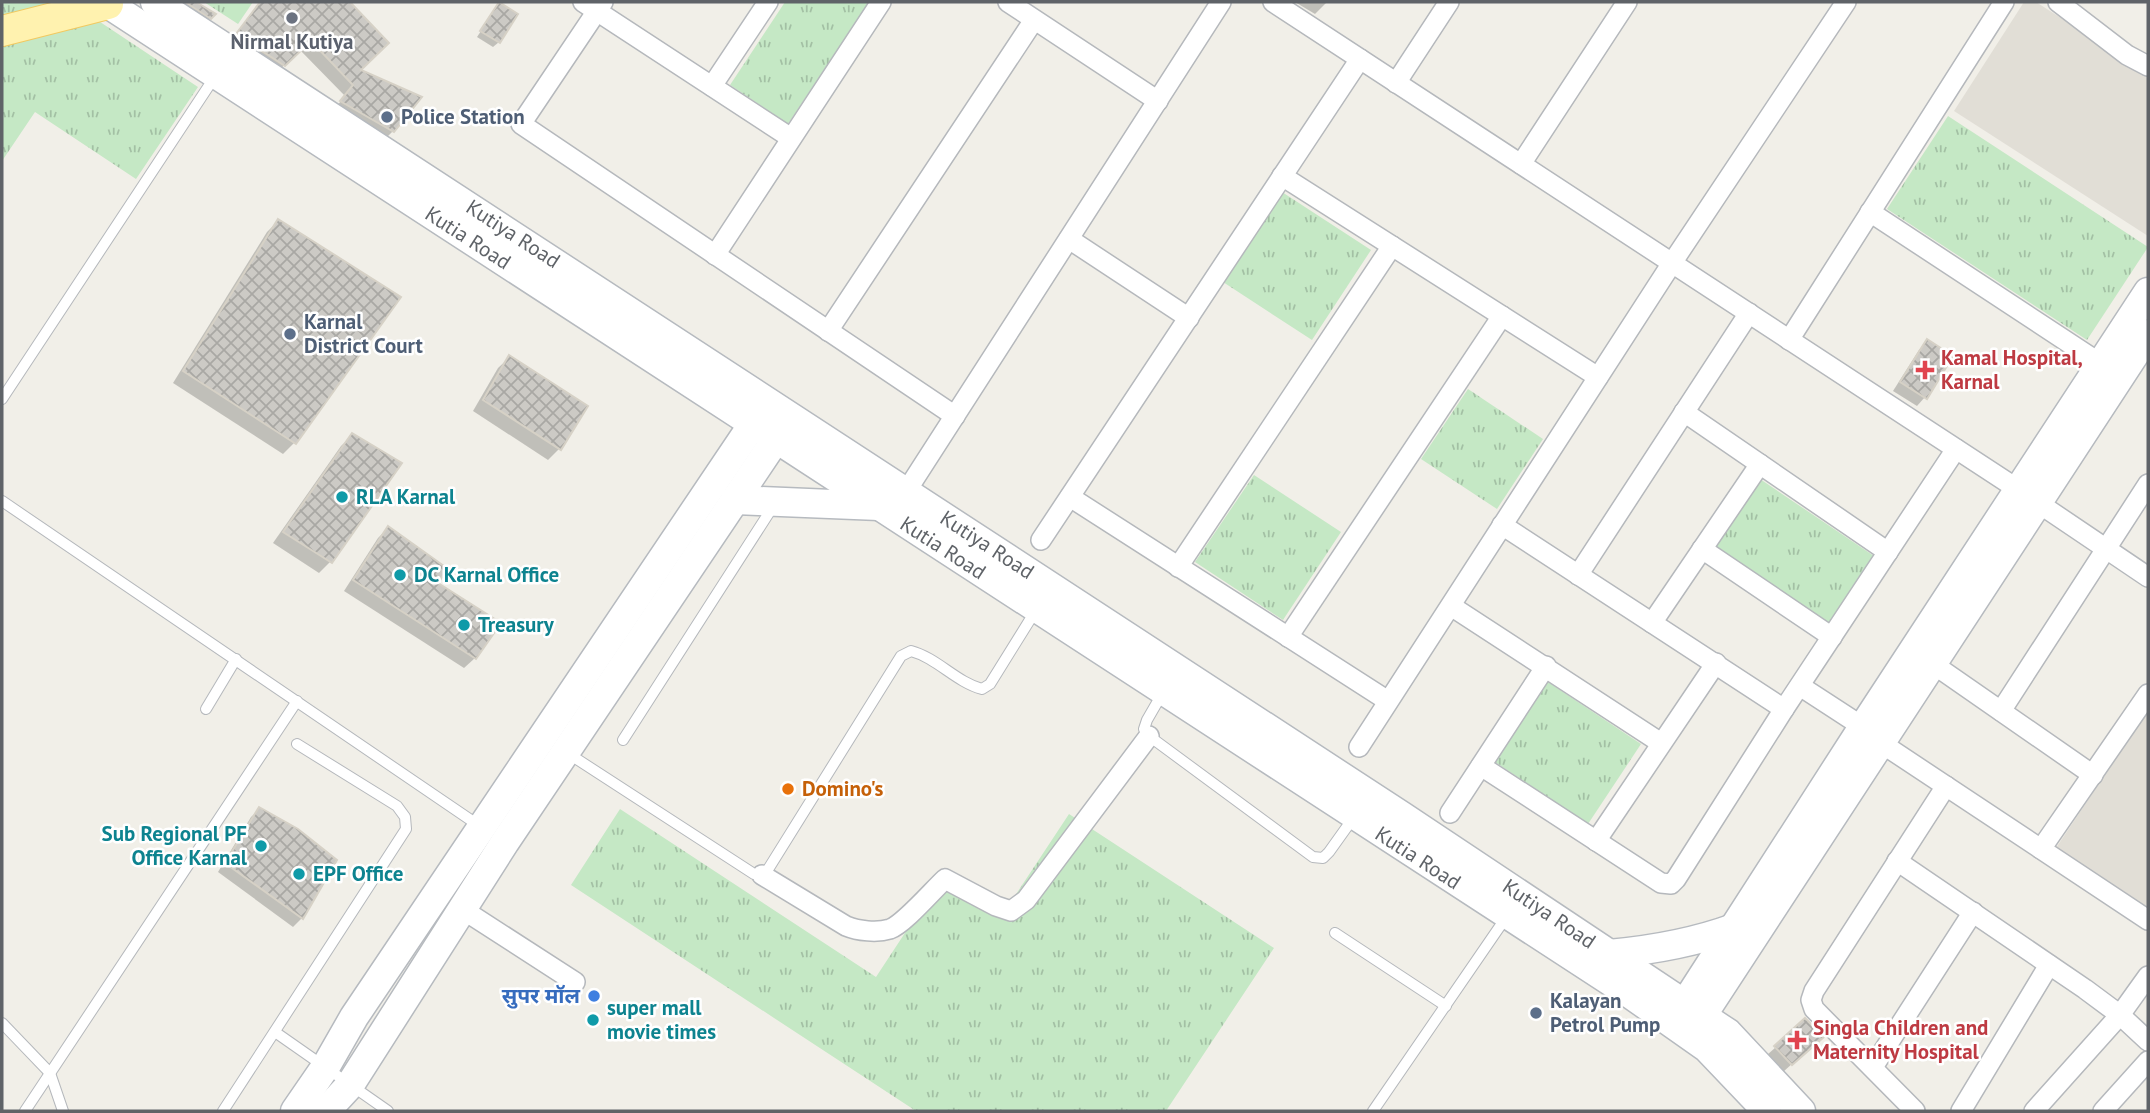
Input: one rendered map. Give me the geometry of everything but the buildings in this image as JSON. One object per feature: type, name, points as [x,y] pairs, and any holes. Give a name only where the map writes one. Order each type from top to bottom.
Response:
[{"type":"main road","points":[[2,31],[107,3]]},
{"type":"street","name":"Kutiya Road","points":[[155,2],[225,63],[778,408],[892,504],[1609,954],[1689,1017],[1728,1033],[1801,1111]]},
{"type":"street","points":[[712,86],[768,2]]},
{"type":"street","points":[[715,255],[881,2]]},
{"type":"street","points":[[1008,2],[1157,102]]},
{"type":"street","points":[[735,500],[892,504],[955,416],[1222,2]]},
{"type":"street","points":[[1273,2],[2148,577]]},
{"type":"street","points":[[1396,83],[1449,2]]},
{"type":"street","points":[[1521,164],[1627,2]]},
{"type":"street","points":[[1359,747],[1672,263],[1846,2]]},
{"type":"street","points":[[1789,340],[2004,2]]},
{"type":"street","points":[[2057,2],[2127,55],[2148,66]]},
{"type":"street","name":"Kutia Road","points":[[107,3],[225,63],[764,431],[892,504],[1037,609],[1354,816],[1507,915],[1689,1017],[1707,1048],[1767,1111]]},
{"type":"street","points":[[792,138],[595,5],[521,124],[955,416]]},
{"type":"street","points":[[828,331],[1034,20]]},
{"type":"street","points":[[1041,540],[1360,59]]},
{"type":"street","points":[[1282,176],[1598,377]]},
{"type":"street","points":[[1870,212],[2101,364]]},
{"type":"street","points":[[1069,239],[1189,318]]},
{"type":"street","points":[[1178,566],[1392,246]]},
{"type":"street","points":[[1689,1017],[1734,929],[1872,735],[1933,664],[2029,497],[2101,364],[2148,292]]},
{"type":"street","points":[[1578,575],[1749,313]]},
{"type":"street","points":[[1288,637],[1502,316]]},
{"type":"street","points":[[1689,1017],[2029,497],[2148,334]]},
{"type":"street","points":[[295,1111],[326,1066],[354,1017],[493,835],[778,408]]},
{"type":"street","points":[[1684,412],[1888,552]]},
{"type":"street","points":[[326,1111],[350,1085],[462,909],[493,835],[566,752],[646,607],[735,500],[764,431]]},
{"type":"street","points":[[1481,766],[1661,883],[1671,884],[1955,449]]},
{"type":"street","points":[[1652,623],[1760,464]]},
{"type":"street","points":[[2001,711],[2148,484]]},
{"type":"street","points":[[1069,497],[1388,701]]},
{"type":"street","points":[[1502,525],[1784,709]]},
{"type":"street","points":[[1702,549],[1832,638]]},
{"type":"street","points":[[1451,606],[1661,743]]},
{"type":"street","points":[[1597,841],[1716,663]]},
{"type":"street","points":[[1933,664],[2093,775]]},
{"type":"street","points":[[1450,813],[1546,666]]},
{"type":"street","points":[[1800,686],[2148,920]]},
{"type":"street","points":[[2041,849],[2148,694]]},
{"type":"street","points":[[762,875],[856,930],[891,929],[904,920],[944,879],[1011,911],[1026,900],[1149,736]]},
{"type":"street","points":[[1915,1111],[1814,1009],[1811,1000],[1814,991],[1946,786]]},
{"type":"street","points":[[1897,861],[2120,1015],[2148,1041]]},
{"type":"street","points":[[462,909],[575,982]]},
{"type":"street","points":[[1872,1067],[1973,912]]},
{"type":"street","points":[[1609,954],[1651,950],[1702,940],[1734,929]]},
{"type":"street","points":[[1961,1111],[2049,965]]},
{"type":"street","points":[[2034,1111],[2120,1015],[2148,976]]},
{"type":"street","points":[[2103,1111],[2148,1061]]},
{"type":"lane","points":[[2,399],[225,63]]},
{"type":"lane","points":[[2,501],[493,835]]},
{"type":"lane","points":[[623,740],[776,502]]},
{"type":"lane","points":[[566,752],[754,874],[762,875],[901,656],[911,651],[921,654],[971,686],[982,689],[989,684],[1037,609]]},
{"type":"lane","points":[[206,709],[236,660]]},
{"type":"lane","points":[[1163,691],[1144,729],[1149,736],[1313,857],[1323,858],[1354,816]]},
{"type":"lane","points":[[25,1111],[297,701]]},
{"type":"lane","points":[[223,1111],[406,829],[405,817],[397,806],[297,744]]},
{"type":"lane","points":[[1373,1111],[1507,915]]},
{"type":"lane","points":[[1335,933],[1446,1006]]},
{"type":"lane","points":[[2,1023],[50,1073],[63,1111]]},
{"type":"lane","points":[[275,1032],[388,1111]]},
{"type":"shaded area","points":[[2024,2],[2036,2],[2148,74],[2148,236],[1954,111]]},
{"type":"shaded area","points":[[2148,710],[2148,910],[2056,848]]},
{"type":"green space","points":[[2,2],[70,2],[198,87],[136,179],[35,112],[2,161]]},
{"type":"green space","points":[[204,2],[253,2],[238,24]]},
{"type":"green space","points":[[785,2],[869,2],[788,124],[730,85]]},
{"type":"green space","points":[[1948,116],[2148,247],[2087,340],[1887,209]]},
{"type":"green space","points":[[1282,192],[1371,250],[1312,340],[1223,282]]},
{"type":"green space","points":[[1468,389],[1543,439],[1497,509],[1421,459]]},
{"type":"green space","points":[[1254,475],[1341,532],[1283,620],[1195,562]]},
{"type":"green space","points":[[1760,479],[1874,556],[1829,623],[1715,546]]},
{"type":"green space","points":[[1548,682],[1641,744],[1588,824],[1495,762]]},
{"type":"green space","points":[[620,809],[876,977],[945,872],[1005,911],[1069,814],[1274,948],[1166,1111],[916,1111],[571,885]]},
{"type":"place","name":"Nirmal Kutiya","points":[[292,18]]},
{"type":"place","name":"Police Station","points":[[387,117]]},
{"type":"place","name":"Karnal District Court","points":[[290,334]]},
{"type":"place","name":"Kamal Hospital, Karnal","points":[[1925,370]]},
{"type":"place","name":"RLA Karnal","points":[[342,497]]},
{"type":"place","name":"DC Karnal Office","points":[[400,575]]},
{"type":"place","name":"Treasury","points":[[464,625]]},
{"type":"place","name":"Domino's","points":[[788,789]]},
{"type":"place","name":"Sub Regional PF Office Karnal","points":[[261,846]]},
{"type":"place","name":"EPF Office","points":[[299,874]]},
{"type":"place","name":"सुपर मॉल","points":[[594,996]]},
{"type":"place","name":"Kalayan Petrol Pump","points":[[1536,1013]]},
{"type":"place","name":"super mall movie times","points":[[593,1020]]},
{"type":"place","name":"Singla Children and Maternity Hospital","points":[[1797,1040]]}]
